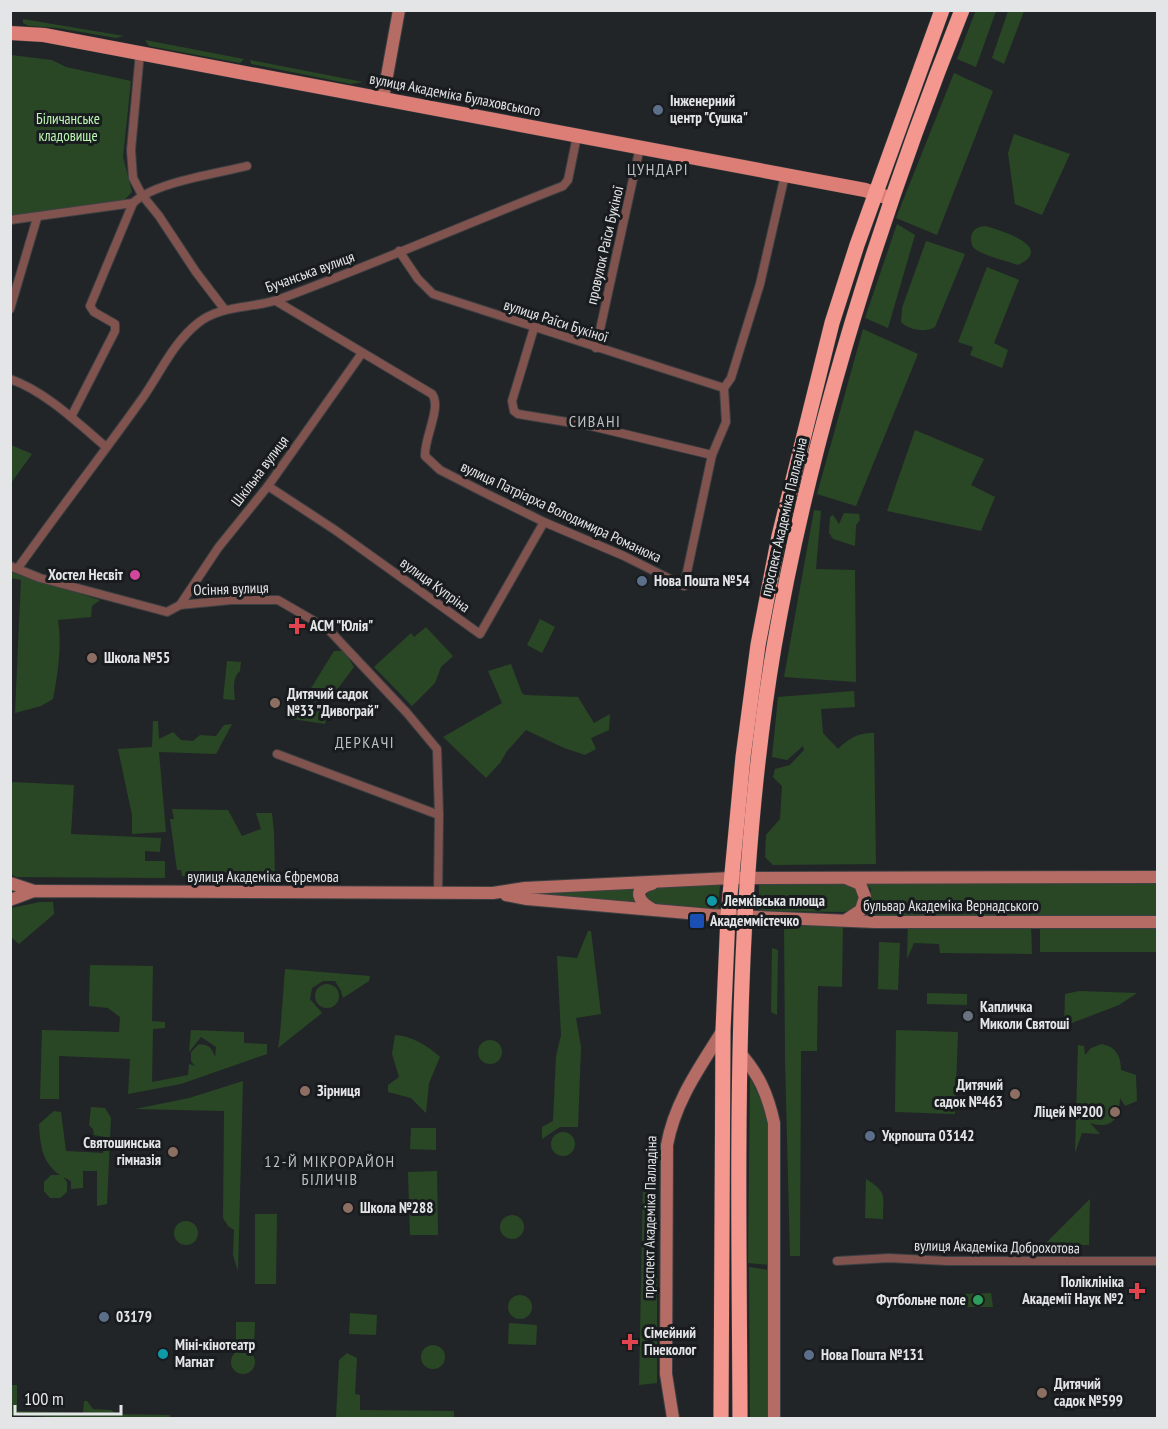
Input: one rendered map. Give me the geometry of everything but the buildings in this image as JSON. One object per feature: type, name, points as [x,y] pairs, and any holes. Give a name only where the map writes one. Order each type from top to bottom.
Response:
[{"type":"highway","name":"проспект Академіка Палладіна","points":[[721,1419],[723,1030],[731,878],[748,715],[779,536],[832,323],[856,245],[942,10]]},
{"type":"highway","name":"проспект Академіка Палладіна","points":[[740,1419],[739,1052],[745,917],[754,802],[769,680],[796,540],[852,321],[892,199],[962,10]]},
{"type":"main road","points":[[382,98],[399,10]]},
{"type":"main road","name":"вулиця Академіка Булаховського","points":[[10,33],[44,35],[140,52],[785,175],[892,199]]},
{"type":"main road","name":"бульвар Академіка Вернадського","points":[[748,878],[1158,877]]},
{"type":"main road","name":"вулиця Академіка Єфремова","points":[[10,883],[34,891],[493,893],[525,888],[748,878]]},
{"type":"main road","points":[[840,878],[853,880],[860,884],[865,897],[861,909],[846,920]]},
{"type":"main road","points":[[654,909],[642,903],[640,893],[644,886],[662,881]]},
{"type":"main road","name":"вулиця Академіка Єфремова","points":[[10,900],[34,891]]},
{"type":"main road","name":"вулиця Академіка Єфремова","points":[[493,893],[527,899],[745,917]]},
{"type":"main road","name":"бульвар Академіка Вернадського","points":[[745,917],[902,923],[1158,922]]},
{"type":"main road","name":"проспект Академіка Палладіна","points":[[673,1419],[666,1374],[667,1145],[676,1108],[723,1030]]},
{"type":"main road","points":[[739,1052],[753,1067],[763,1086],[774,1123],[774,1419]]},
{"type":"street","points":[[140,52],[131,162],[133,178],[141,195],[159,216],[196,272],[225,310]]},
{"type":"street","name":"Бучанська вулиця","points":[[14,567],[145,395],[187,333],[208,316],[225,310],[276,301],[563,186],[568,180],[577,136]]},
{"type":"street","name":"провулок Раїси Букіної","points":[[596,348],[640,147]]},
{"type":"street","points":[[70,417],[116,331],[115,324],[94,312],[90,306],[131,213],[133,203],[141,195],[159,188],[247,166]]},
{"type":"street","points":[[534,328],[512,401],[514,411],[518,414],[591,426],[712,455],[726,422],[724,388],[730,378],[760,284],[785,175]]},
{"type":"street","points":[[10,220],[133,203]]},
{"type":"street","points":[[10,309],[37,218]]},
{"type":"street","name":"вулиця Раїси Букіної","points":[[399,251],[418,279],[433,294],[724,388]]},
{"type":"street","name":"вулиця Патріарха Володимира Романюка","points":[[276,301],[435,397],[435,408],[425,456],[440,470],[544,522],[624,556],[684,586],[712,455]]},
{"type":"street","name":"Шкільна вулиця","points":[[180,605],[218,548],[268,486],[362,353]]},
{"type":"street","points":[[10,379],[29,387],[106,447]]},
{"type":"street","name":"вулиця Купріна","points":[[268,486],[336,530],[480,633],[544,522]]},
{"type":"street","name":"Осіння вулиця","points":[[14,567],[40,578],[166,612],[180,605],[231,600],[278,600],[328,630],[437,748],[438,893]]},
{"type":"street","points":[[277,754],[439,815]]},
{"type":"street","name":"вулиця Академіка Доброхотова","points":[[837,1261],[889,1258],[947,1261],[1158,1261]]},
{"type":"green space","points":[[976,10],[996,11],[976,67],[957,59]]},
{"type":"green space","points":[[1008,11],[1024,11],[1004,64],[992,58]]},
{"type":"green space","points":[[23,19],[124,36],[116,38],[58,28],[29,26],[23,23]]},
{"type":"green space","points":[[145,40],[244,59],[240,63],[149,46]]},
{"type":"green space","name":"Біличанське кладовище","points":[[11,55],[52,60],[66,67],[131,81],[123,157],[132,192],[123,201],[11,216]]},
{"type":"green space","points":[[250,60],[363,82],[351,84],[251,64]]},
{"type":"green space","points":[[954,73],[993,91],[937,235],[896,218]]},
{"type":"green space","points":[[1014,134],[1070,154],[1042,215],[1015,204],[1008,153]]},
{"type":"green space","points":[[897,224],[915,235],[888,328],[865,318]]},
{"type":"green space","points":[[985,226],[1021,240],[1031,252],[1028,258],[1018,265],[976,250],[971,243],[972,234],[976,229]]},
{"type":"green space","points":[[926,241],[965,254],[935,327],[917,330],[901,322],[902,308]]},
{"type":"green space","points":[[987,267],[1019,280],[994,343],[1008,350],[1002,368],[970,355],[973,347],[958,342]]},
{"type":"green space","points":[[863,329],[918,354],[856,506],[817,494]]},
{"type":"green space","points":[[915,430],[984,459],[971,485],[995,497],[981,531],[887,511]]},
{"type":"green space","points":[[11,445],[32,454],[11,483]]},
{"type":"green space","points":[[814,510],[821,511],[816,569],[855,570],[856,682],[784,677]]},
{"type":"green space","points":[[844,513],[859,514],[855,546],[833,539],[829,533],[830,517],[833,515],[839,524]]},
{"type":"green space","points":[[11,572],[100,600],[92,606],[91,617],[58,620],[59,660],[53,699],[41,706],[15,713],[21,580],[11,578]]},
{"type":"green space","points":[[540,619],[555,627],[542,653],[527,645]]},
{"type":"green space","points":[[426,627],[453,656],[441,667],[435,683],[412,706],[374,667],[411,633],[414,637]]},
{"type":"green space","points":[[334,651],[344,651],[354,667],[330,699],[325,724],[292,719]]},
{"type":"green space","points":[[227,661],[241,662],[240,671],[235,680],[235,700],[223,699]]},
{"type":"green space","points":[[511,664],[522,693],[525,695],[578,697],[594,723],[610,714],[609,730],[591,738],[596,749],[585,755],[526,730],[486,778],[443,737],[502,703],[488,671]]},
{"type":"green space","points":[[854,691],[855,707],[821,709],[823,733],[838,749],[854,737],[874,733],[876,864],[773,865],[765,857],[766,835],[780,819],[782,786],[773,777],[775,769],[790,765],[804,750],[803,746],[787,760],[772,757],[778,697]]},
{"type":"green space","points":[[153,721],[158,721],[159,739],[173,732],[181,740],[193,741],[200,735],[216,736],[224,725],[232,724],[216,754],[159,752],[166,832],[132,834],[132,815],[118,749],[152,747]]},
{"type":"green space","points":[[11,782],[74,785],[71,834],[161,838],[160,852],[145,851],[145,861],[165,861],[165,878],[16,877],[11,874]]},
{"type":"green space","points":[[172,809],[228,810],[242,836],[261,829],[256,813],[272,813],[275,878],[182,876],[181,870],[177,870],[170,819],[174,819]]},
{"type":"green space","points":[[862,880],[1157,880],[1157,917],[866,917],[871,908],[871,889]]},
{"type":"green space","points":[[759,881],[843,881],[856,888],[859,897],[856,909],[843,912],[759,911]]},
{"type":"green space","points":[[720,884],[718,910],[656,905],[646,898],[647,892],[657,886]]},
{"type":"green space","points":[[638,888],[638,903],[542,896],[537,893],[542,892]]},
{"type":"green space","points":[[40,902],[53,902],[54,914],[19,944],[11,937],[11,908]]},
{"type":"green space","points":[[784,923],[843,924],[842,987],[818,986],[817,1051],[801,1051],[800,1256],[790,1256]]},
{"type":"green space","points":[[908,923],[1031,923],[1032,954],[940,953],[939,944],[914,943],[907,959]]},
{"type":"green space","points":[[1040,925],[1157,925],[1157,952],[1040,952]]},
{"type":"green space","points":[[588,931],[591,931],[601,1014],[576,1018],[581,1047],[578,1127],[560,1127],[542,1139],[542,1127],[553,1121],[556,1056],[561,1035],[557,956],[577,958]]},
{"type":"green space","points":[[879,942],[900,943],[898,990],[878,989]]},
{"type":"green space","points":[[772,948],[778,950],[777,1015],[771,1012]]},
{"type":"green space","points":[[90,965],[153,966],[152,1021],[165,1022],[165,1028],[153,1029],[152,1082],[188,1075],[189,1064],[195,1066],[191,1061],[191,1052],[198,1045],[210,1047],[215,1057],[216,1047],[201,1037],[189,1052],[191,1030],[244,1032],[244,1043],[267,1044],[267,1054],[181,1084],[128,1094],[130,1059],[59,1056],[59,1099],[40,1099],[42,1030],[119,1032],[120,1017],[108,1008],[89,1006]]},
{"type":"green space","points":[[285,969],[370,976],[369,981],[343,998],[335,981],[323,981],[312,988],[310,999],[322,1013],[278,1048]]},
{"type":"green space","points":[[327,984],[336,987],[339,996],[336,1005],[327,1008],[318,1005],[315,996],[318,987]]},
{"type":"green space","points":[[1079,991],[1137,993],[1119,1005],[1064,1026],[1065,994]]},
{"type":"green space","points":[[927,993],[967,994],[967,1005],[927,1004]]},
{"type":"green space","points":[[896,1030],[958,1032],[955,1114],[895,1112]]},
{"type":"green space","points":[[395,1035],[419,1042],[440,1057],[429,1083],[426,1113],[411,1098],[388,1092],[388,1085],[399,1077],[392,1054]]},
{"type":"green space","points":[[490,1040],[499,1043],[502,1052],[499,1061],[490,1064],[481,1061],[478,1052],[481,1043]]},
{"type":"green space","points":[[1102,1044],[1111,1047],[1117,1053],[1121,1070],[1136,1075],[1137,1101],[1125,1106],[1120,1098],[1118,1111],[1113,1121],[1104,1125],[1090,1123],[1100,1134],[1082,1133],[1075,1153],[1078,1045],[1084,1046],[1085,1055],[1091,1048]]},
{"type":"green space","points":[[750,1078],[766,1110],[770,1124],[770,1265],[748,1263]]},
{"type":"green space","points":[[243,1081],[238,1271],[233,1255],[234,1230],[223,1218],[224,1111],[135,1109],[189,1098]]},
{"type":"green space","points":[[91,1107],[105,1108],[111,1118],[107,1204],[97,1206],[97,1171],[83,1171],[83,1188],[71,1189],[71,1181],[63,1177],[67,1182],[67,1192],[60,1198],[50,1198],[44,1191],[44,1182],[51,1175],[60,1175],[46,1159],[41,1146],[39,1124],[54,1111],[61,1112],[66,1151],[103,1153],[105,1137],[94,1135],[89,1125]]},
{"type":"green space","points":[[411,1128],[436,1128],[436,1150],[410,1149]]},
{"type":"green space","points":[[563,1132],[572,1135],[575,1144],[572,1153],[563,1156],[554,1153],[551,1144],[554,1135]]},
{"type":"green space","points":[[437,1171],[438,1235],[410,1235],[408,1172]]},
{"type":"green space","points":[[866,1179],[883,1195],[883,1219],[865,1218]]},
{"type":"green space","points":[[643,1182],[657,1182],[657,1383],[639,1385]]},
{"type":"green space","points":[[1090,1199],[1089,1245],[1044,1245]]},
{"type":"green space","points":[[255,1214],[277,1214],[276,1284],[255,1284]]},
{"type":"green space","points":[[512,1215],[521,1218],[524,1227],[521,1236],[512,1239],[503,1236],[500,1227],[503,1218]]},
{"type":"green space","points":[[186,1221],[195,1224],[198,1233],[195,1242],[186,1245],[177,1242],[174,1233],[177,1224]]},
{"type":"green space","points":[[749,1267],[769,1270],[767,1418],[750,1418]]},
{"type":"green space","name":"Футбольне поле","points":[[991,1293],[993,1307],[964,1307],[963,1294]]},
{"type":"green space","points":[[520,1295],[529,1298],[532,1307],[529,1316],[520,1319],[511,1316],[508,1307],[511,1298]]},
{"type":"green space","points":[[350,1313],[377,1315],[376,1335],[349,1334]]},
{"type":"green space","points":[[236,1322],[255,1322],[254,1346],[236,1346]]},
{"type":"green space","points":[[509,1323],[537,1325],[536,1345],[508,1344]]},
{"type":"green space","points":[[433,1345],[442,1348],[445,1357],[442,1366],[433,1369],[424,1366],[421,1357],[424,1348]]},
{"type":"green space","points":[[243,1350],[252,1353],[255,1362],[252,1371],[243,1374],[234,1371],[231,1362],[234,1353]]},
{"type":"green space","points":[[347,1353],[357,1358],[355,1394],[360,1395],[360,1410],[454,1411],[454,1418],[336,1418],[339,1360]]},
{"type":"green space","points":[[11,1385],[17,1385],[17,1411],[83,1413],[84,1401],[87,1401],[93,1409],[111,1410],[116,1414],[170,1415],[170,1418],[74,1418],[11,1415]]},
{"type":"place","name":"Інженерний центр \"Сушка\"","points":[[658,110]]},
{"type":"place","name":"Хостел Несвіт","points":[[135,575]]},
{"type":"place","name":"Нова Пошта №54","points":[[642,581]]},
{"type":"place","name":"АСМ \"Юлія\"","points":[[297,626]]},
{"type":"place","name":"Школа №55","points":[[92,658]]},
{"type":"place","name":"Дитячий садок №33 \"Дивограй\"","points":[[275,703]]},
{"type":"place","name":"Лемківська площа","points":[[712,901]]},
{"type":"place","name":"Академмістечко","points":[[697,921]]},
{"type":"place","name":"Капличка Миколи Святоші","points":[[968,1016]]},
{"type":"place","name":"Зірниця","points":[[305,1091]]},
{"type":"place","name":"Дитячий садок №463","points":[[1015,1094]]},
{"type":"place","name":"Ліцей №200","points":[[1115,1112]]},
{"type":"place","name":"Укрпошта 03142","points":[[870,1136]]},
{"type":"place","name":"Святошинська гімназія","points":[[173,1152]]},
{"type":"place","name":"Школа №288","points":[[348,1208]]},
{"type":"place","name":"Поліклініка Академії Наук №2","points":[[1137,1291]]},
{"type":"place","name":"Футбольне поле","points":[[978,1300]]},
{"type":"place","name":"03179","points":[[104,1317]]},
{"type":"place","name":"Сімейний Гінеколог","points":[[630,1342]]},
{"type":"place","name":"Міні-кінотеатр Магнат","points":[[163,1354]]},
{"type":"place","name":"Нова Пошта №131","points":[[809,1355]]},
{"type":"place","name":"Дитячий садок №599","points":[[1042,1393]]},
{"type":"district","name":"ЦУНДАРІ","points":[[658,169]]},
{"type":"district","name":"СИВАНІ","points":[[595,421]]},
{"type":"district","name":"ДЕРКАЧІ","points":[[365,742]]},
{"type":"district","name":"12-Й МІКРОРАЙОН БІЛИЧІВ","points":[[330,1170]]}]
